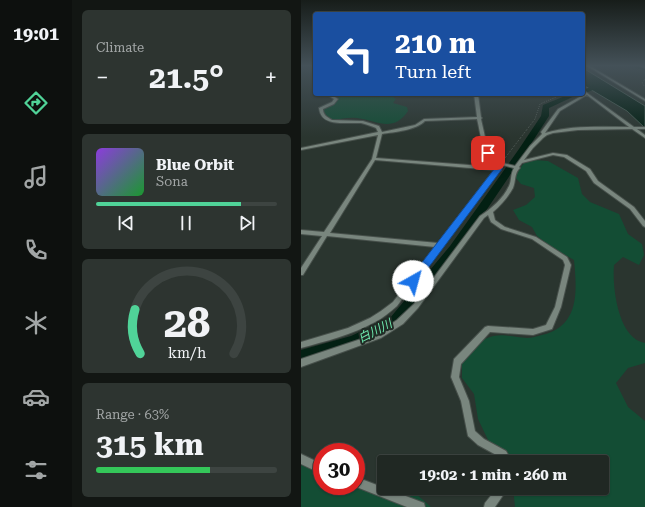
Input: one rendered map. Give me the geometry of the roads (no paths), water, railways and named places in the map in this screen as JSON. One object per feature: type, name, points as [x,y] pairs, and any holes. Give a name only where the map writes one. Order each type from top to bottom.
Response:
[{"type":"street","points":[[628,90],[645,100]]},
{"type":"street","points":[[585,92],[645,137]]},
{"type":"street","points":[[301,273],[374,159],[380,133],[378,127],[368,123],[331,121],[326,118],[322,114],[321,108],[333,103],[336,99],[331,96]]},
{"type":"street","points":[[477,96],[480,118],[488,153],[496,162],[516,167]]},
{"type":"street","points":[[545,134],[543,132],[559,110],[579,96]]},
{"type":"street","points":[[301,149],[416,126],[424,120],[480,118]]},
{"type":"street","points":[[301,363],[379,336],[400,322],[416,306],[474,226],[505,197],[516,167],[539,138],[545,134],[559,131],[643,128]]},
{"type":"street","points":[[521,162],[553,154],[565,156],[588,170],[596,182],[632,208],[645,225]]},
{"type":"street","points":[[374,159],[499,169]]},
{"type":"street","points":[[301,345],[363,326],[379,318],[395,304],[504,163]]},
{"type":"street","points":[[490,212],[493,221],[503,228],[534,238],[565,259],[568,265],[558,307],[549,327],[533,332],[488,329],[457,362],[455,377],[465,401],[471,433],[481,442],[504,455]]},
{"type":"street","points":[[301,232],[440,245]]},
{"type":"street","points":[[301,459],[313,465]]},
{"type":"street","points":[[365,485],[421,507]]},
{"type":"street","points":[[489,507],[498,495]]},
{"type":"waterway","name":"白川川","points":[[585,91],[589,90]]},
{"type":"waterway","name":"白川川","points":[[301,357],[354,342],[395,322],[454,249],[523,150],[545,116],[546,107],[571,96]]}]
